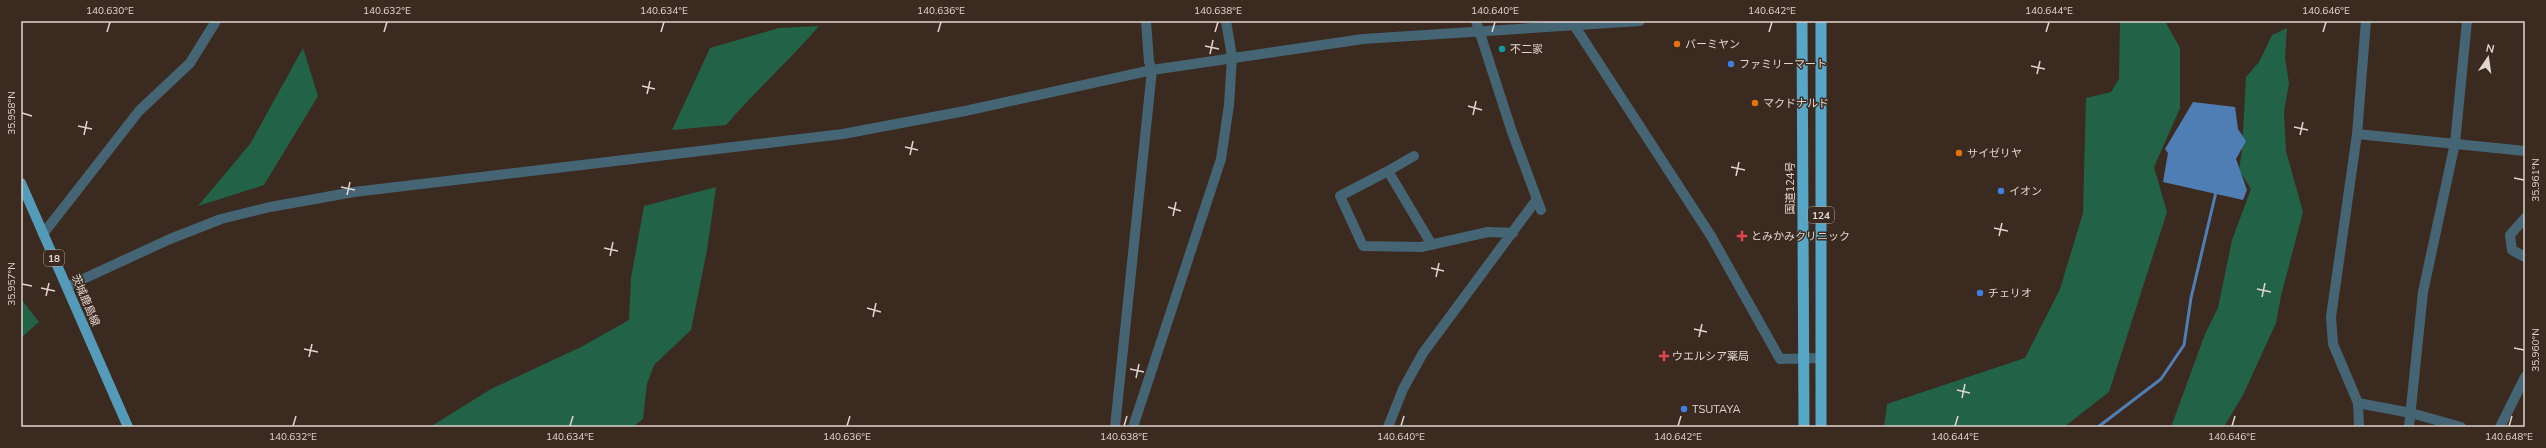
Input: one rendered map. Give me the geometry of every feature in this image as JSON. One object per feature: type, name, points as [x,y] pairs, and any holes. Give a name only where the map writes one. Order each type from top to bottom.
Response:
[{"type":"highway","name":"国道124号","points":[[1802,21],[1804,427]]},
{"type":"highway","name":"124","points":[[1821,21],[1821,427]]},
{"type":"main road","name":"茨城鹿島線","points":[[21,183],[68,286],[128,427]]},
{"type":"street","points":[[43,234],[139,111],[190,63],[216,21]]},
{"type":"street","points":[[1115,427],[1152,70],[1148,62],[1146,21]]},
{"type":"street","points":[[1133,427],[1221,159],[1230,105],[1232,57],[1226,21]]},
{"type":"street","points":[[1476,21],[1541,210]]},
{"type":"street","points":[[68,286],[170,238],[221,219],[270,207],[354,192],[721,150],[857,131],[965,111],[1152,70],[1232,57],[1363,39],[1479,32],[1553,24],[1574,25],[1640,21]]},
{"type":"street","points":[[2359,427],[2358,403],[2333,344],[2331,317],[2357,134],[2366,21]]},
{"type":"street","points":[[2409,427],[2423,292],[2455,143],[2467,21]]},
{"type":"street","points":[[1574,25],[1711,236],[1780,359],[1821,358]]},
{"type":"street","points":[[2357,134],[2525,151]]},
{"type":"street","points":[[1414,156],[1340,196],[1363,246],[1421,247],[1488,232],[1513,233]]},
{"type":"street","points":[[1388,171],[1432,245]]},
{"type":"street","points":[[1388,427],[1403,389],[1423,353],[1537,199]]},
{"type":"street","points":[[2525,218],[2510,236],[2512,250],[2525,257]]},
{"type":"street","points":[[2500,427],[2525,377]]},
{"type":"street","points":[[2358,403],[2411,413],[2461,427]]},
{"type":"green space","points":[[2120,21],[2165,21],[2180,48],[2180,108],[2154,167],[2167,212],[2109,392],[2064,427],[1884,427],[1887,404],[2025,358],[2060,289],[2083,213],[2086,98],[2111,92],[2119,79]]},
{"type":"green space","points":[[819,26],[726,125],[672,130],[710,48],[779,28]]},
{"type":"green space","points":[[2287,28],[2285,58],[2289,83],[2284,112],[2286,151],[2303,212],[2281,296],[2276,323],[2243,395],[2224,427],[2171,427],[2205,334],[2218,308],[2232,240],[2251,189],[2239,170],[2242,150],[2246,77],[2259,62],[2272,35]]},
{"type":"green space","points":[[303,48],[318,96],[264,185],[198,206],[250,144]]},
{"type":"green space","points":[[716,187],[707,250],[691,330],[654,365],[647,384],[643,419],[633,427],[430,427],[491,389],[581,347],[629,320],[631,278],[644,206]]},
{"type":"green space","points":[[21,299],[39,322],[21,338]]},
{"type":"water","points":[[2193,102],[2235,107],[2238,129],[2246,141],[2236,159],[2247,190],[2243,200],[2163,182],[2168,153],[2165,149]]},
{"type":"waterway","points":[[2098,427],[2161,379],[2184,345],[2191,298],[2216,192]]},
{"type":"place","name":"バーミヤン","points":[[1677,44]]},
{"type":"place","name":"不二家","points":[[1502,49]]},
{"type":"place","name":"ファミリーマート","points":[[1731,64]]},
{"type":"place","name":"マクドナルド","points":[[1755,103]]},
{"type":"place","name":"サイゼリヤ","points":[[1959,153]]},
{"type":"place","name":"イオン","points":[[2001,191]]},
{"type":"place","name":"とみかみクリニック","points":[[1742,236]]},
{"type":"place","name":"チェリオ","points":[[1980,293]]},
{"type":"place","name":"ウエルシア薬局","points":[[1664,356]]},
{"type":"place","name":"TSUTAYA","points":[[1684,409]]}]
